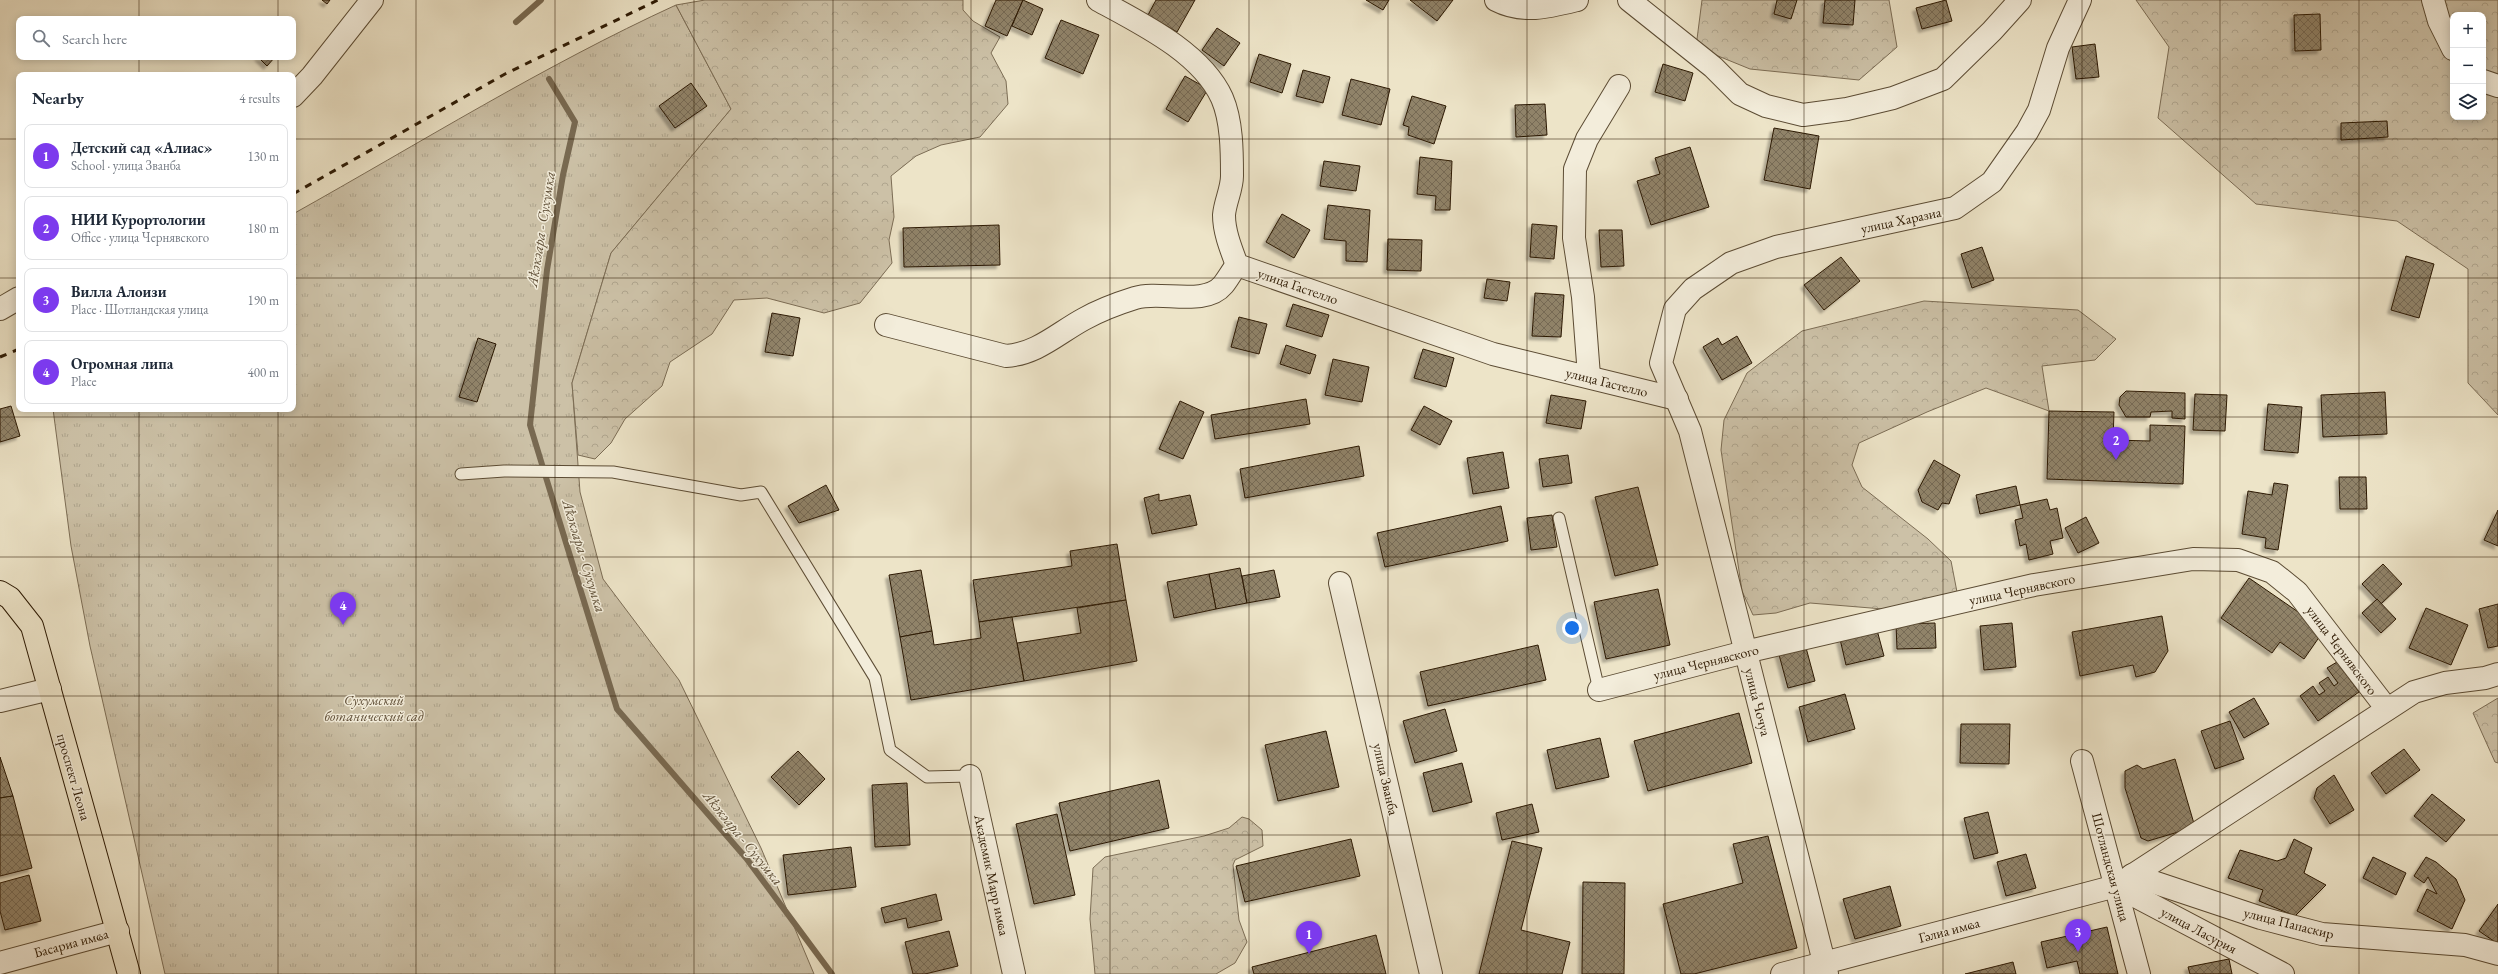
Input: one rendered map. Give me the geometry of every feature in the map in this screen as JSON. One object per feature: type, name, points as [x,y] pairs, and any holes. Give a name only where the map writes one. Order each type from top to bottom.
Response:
[{"type":"highway","name":"проспект Леона","points":[[0,592],[10,598],[32,626],[129,974]]},
{"type":"street","points":[[296,93],[312,76],[372,0]]},
{"type":"street","points":[[886,325],[1006,356],[1020,355],[1044,345],[1085,318],[1136,297],[1168,295],[1190,297],[1207,294],[1222,286],[1236,265],[1227,239],[1224,215],[1232,178],[1230,131],[1222,98],[1201,68],[1155,31],[1098,0]]},
{"type":"street","points":[[1496,0],[1507,6],[1531,10],[1577,0]]},
{"type":"street","points":[[1629,0],[1713,67],[1740,94],[1766,106],[1803,114],[1847,109],[1893,98],[1943,79],[1992,31],[2020,0]]},
{"type":"street","name":"улица Харазиа","points":[[1661,363],[1675,309],[1693,289],[1731,263],[1776,247],[1955,208],[1992,182],[2028,132],[2039,110],[2058,48],[2080,0]]},
{"type":"street","points":[[2433,0],[2439,21],[2452,48]]},
{"type":"street","points":[[2486,82],[2498,86]]},
{"type":"street","points":[[1590,376],[1583,297],[1574,238],[1575,169],[1587,139],[1619,86]]},
{"type":"street","name":"улица Гастелло","points":[[1236,265],[1493,354],[1590,376],[1677,400]]},
{"type":"street","points":[[0,309],[16,300]]},
{"type":"street","name":"улица Чочуа","points":[[1661,363],[1690,431],[1826,968]]},
{"type":"street","name":"улица Чернявского","points":[[1599,690],[1745,652],[2034,585],[2193,558],[2238,560],[2272,572],[2297,592],[2387,709]]},
{"type":"street","name":"улица Званба","points":[[1340,583],[1431,974]]},
{"type":"street","points":[[2124,881],[2414,692],[2445,683],[2486,678],[2498,674]]},
{"type":"street","points":[[0,701],[50,689]]},
{"type":"street","name":"Шотландская улица","points":[[2082,761],[2124,881],[2139,974]]},
{"type":"street","name":"Академик Марр имҩа","points":[[970,776],[1014,974]]},
{"type":"street","name":"Гәлиа имҩа","points":[[1782,974],[1826,968],[2124,881]]},
{"type":"street","name":"улица Папаскир","points":[[2124,881],[2322,934],[2465,945],[2498,954]]},
{"type":"street","name":"улица Ласурия","points":[[2124,881],[2283,974]]},
{"type":"street","name":"Басариа имҩа","points":[[0,963],[118,931]]},
{"type":"lane","points":[[461,474],[504,471],[613,472],[741,495],[760,492],[876,678],[890,750],[927,777],[970,776]]},
{"type":"lane","points":[[1559,518],[1599,690]]},
{"type":"green space","points":[[705,0],[963,0],[963,10],[973,21],[1000,37],[991,53],[1006,81],[1008,104],[980,137],[941,145],[916,156],[891,176],[894,217],[889,240],[892,263],[860,303],[824,313],[767,298],[734,300],[712,334],[670,362],[662,386],[625,419],[611,443],[595,459],[578,455],[572,383],[611,253],[731,109],[676,5]]},
{"type":"green space","points":[[1702,0],[1889,0],[1897,47],[1859,80],[1750,69],[1696,47]]},
{"type":"green space","points":[[2136,0],[2498,0],[2498,415],[2468,383],[2468,269],[2397,221],[2256,204],[2158,118],[2169,47]]},
{"type":"green space","name":"Сухумский ботанический сад","points":[[676,5],[731,109],[611,253],[572,383],[580,492],[603,579],[679,680],[761,848],[814,974],[165,974],[90,646],[71,546],[53,412],[296,412],[296,212],[530,79]]},
{"type":"green space","points":[[1924,301],[2078,310],[2116,339],[2095,360],[2042,366],[2049,411],[1986,388],[1927,412],[1859,443],[1852,465],[1862,487],[1928,539],[1951,561],[1957,592],[1883,609],[1810,603],[1776,613],[1753,615],[1742,591],[1721,450],[1724,420],[1747,373],[1802,331]]},
{"type":"green space","points":[[2498,698],[2498,763],[2495,762],[2473,713]]},
{"type":"green space","points":[[1242,817],[1249,819],[1262,830],[1263,846],[1235,860],[1233,865],[1239,920],[1247,942],[1235,963],[1216,974],[1095,974],[1090,919],[1093,868],[1105,857],[1204,836],[1229,828]]},
{"type":"building","points":[[322,0],[330,0],[327,4]]},
{"type":"building","points":[[996,0],[1023,0],[1007,36],[985,26]]},
{"type":"building","points":[[1023,0],[1043,9],[1032,35],[1012,26]]},
{"type":"building","points":[[1156,0],[1195,0],[1177,32],[1148,15]]},
{"type":"building","points":[[1366,0],[1389,0],[1383,10]]},
{"type":"building","points":[[1410,0],[1453,0],[1437,21]]},
{"type":"building","points":[[1777,0],[1797,0],[1791,19],[1774,14]]},
{"type":"building","points":[[1825,0],[1855,0],[1853,25],[1823,23]]},
{"type":"building","points":[[1946,0],[1952,21],[1922,29],[1916,8]]},
{"type":"building","points":[[2320,14],[2321,50],[2295,51],[2294,15]]},
{"type":"building","points":[[1061,20],[1099,35],[1083,74],[1045,58]]},
{"type":"building","points":[[1217,28],[1240,43],[1224,66],[1202,50]]},
{"type":"building","points":[[2095,44],[2099,77],[2076,79],[2072,47]]},
{"type":"building","points":[[1259,54],[1291,64],[1282,93],[1250,82]]},
{"type":"building","points":[[261,60],[272,60],[267,66]]},
{"type":"building","points":[[1663,64],[1693,73],[1685,101],[1655,92]]},
{"type":"building","points":[[1303,70],[1330,77],[1323,103],[1296,96]]},
{"type":"building","points":[[1185,76],[1208,89],[1188,122],[1166,109]]},
{"type":"building","points":[[1351,79],[1390,89],[1381,125],[1342,115]]},
{"type":"building","points":[[691,83],[707,106],[675,128],[659,106]]},
{"type":"building","points":[[1412,96],[1446,106],[1434,144],[1408,135],[1409,127],[1403,125]]},
{"type":"building","points":[[1545,104],[1547,135],[1516,137],[1515,105]]},
{"type":"building","points":[[2387,121],[2388,137],[2341,140],[2341,123]]},
{"type":"building","points":[[1774,128],[1819,136],[1810,189],[1764,180]]},
{"type":"building","points":[[1690,147],[1709,207],[1651,225],[1637,181],[1660,174],[1655,158]]},
{"type":"building","points":[[1420,157],[1452,161],[1450,210],[1435,210],[1436,196],[1417,194]]},
{"type":"building","points":[[1324,161],[1360,166],[1356,191],[1320,186]]},
{"type":"building","points":[[1328,205],[1370,210],[1367,262],[1346,261],[1346,241],[1324,239]]},
{"type":"building","points":[[1282,214],[1310,230],[1294,258],[1266,242]]},
{"type":"building","points":[[1532,224],[1557,226],[1554,259],[1530,257]]},
{"type":"building","points":[[999,225],[1000,265],[904,267],[903,228]]},
{"type":"building","points":[[1599,230],[1622,230],[1624,266],[1601,267]]},
{"type":"building","points":[[1388,239],[1422,240],[1421,271],[1387,270]]},
{"type":"building","points":[[1982,247],[1994,280],[1972,288],[1961,254]]},
{"type":"building","points":[[2406,256],[2434,264],[2419,318],[2391,310]]},
{"type":"building","points":[[1841,257],[1860,281],[1824,310],[1804,285]]},
{"type":"building","points":[[1487,279],[1510,282],[1507,301],[1484,298]]},
{"type":"building","points":[[1535,293],[1564,295],[1561,337],[1532,336]]},
{"type":"building","points":[[1293,304],[1329,315],[1322,337],[1286,326]]},
{"type":"building","points":[[772,313],[800,318],[793,356],[765,352]]},
{"type":"building","points":[[1239,317],[1267,324],[1259,354],[1231,347]]},
{"type":"building","points":[[1737,336],[1752,363],[1722,380],[1703,347],[1718,338],[1722,345]]},
{"type":"building","points":[[478,338],[496,344],[477,402],[459,397]]},
{"type":"building","points":[[1286,345],[1316,355],[1310,374],[1280,364]]},
{"type":"building","points":[[1423,349],[1454,358],[1446,387],[1414,378]]},
{"type":"building","points":[[1333,359],[1369,367],[1362,402],[1325,395]]},
{"type":"building","points":[[2126,391],[2185,393],[2185,419],[2172,418],[2172,411],[2151,412],[2150,417],[2126,417],[2119,405],[2120,397]]},
{"type":"building","points":[[2385,392],[2387,434],[2323,437],[2321,395]]},
{"type":"building","points":[[2195,394],[2227,395],[2225,431],[2193,430]]},
{"type":"building","points":[[1551,395],[1586,401],[1581,429],[1546,423]]},
{"type":"building","points":[[1306,399],[1310,424],[1215,439],[1211,415]]},
{"type":"building","points":[[1180,401],[1204,412],[1183,459],[1159,449]]},
{"type":"building","points":[[2268,404],[2302,407],[2298,453],[2264,450]]},
{"type":"building","points":[[11,406],[20,436],[0,442],[0,409]]},
{"type":"building","points":[[1424,406],[1452,421],[1440,445],[1411,430]]},
{"type":"building","points":[[2049,411],[2114,412],[2113,440],[2150,441],[2150,425],[2185,426],[2183,484],[2047,479]]},
{"type":"building","points":[[1359,446],[1364,476],[1245,498],[1240,469]]},
{"type":"building","points":[[1503,452],[1509,488],[1473,494],[1467,458]]},
{"type":"building","points":[[1568,455],[1572,483],[1543,487],[1539,459]]},
{"type":"building","points":[[1934,460],[1960,475],[1949,504],[1942,503],[1938,510],[1922,502],[1918,490]]},
{"type":"building","points":[[2339,477],[2366,477],[2367,509],[2340,509]]},
{"type":"building","points":[[2274,483],[2288,485],[2278,550],[2265,548],[2266,538],[2242,534],[2248,491],[2272,495]]},
{"type":"building","points":[[826,485],[839,510],[799,523],[788,506]]},
{"type":"building","points":[[2016,486],[2020,505],[1980,514],[1976,495]]},
{"type":"building","points":[[1638,487],[1658,565],[1615,576],[1595,497]]},
{"type":"building","points":[[1159,494],[1159,501],[1190,495],[1197,525],[1152,534],[1144,498]]},
{"type":"building","points":[[2047,499],[2050,510],[2057,508],[2063,538],[2050,541],[2053,554],[2029,560],[2026,544],[2020,546],[2015,520],[2023,518],[2020,505]]},
{"type":"building","points":[[1501,506],[1508,541],[1385,567],[1377,533]]},
{"type":"building","points":[[2498,510],[2498,546],[2484,540]]},
{"type":"building","points":[[1552,515],[1557,547],[1531,550],[1527,518]]},
{"type":"building","points":[[2086,517],[2099,543],[2078,553],[2065,528]]},
{"type":"building","points":[[1117,544],[1126,600],[979,622],[973,580],[1072,566],[1070,551]]},
{"type":"building","points":[[2383,564],[2402,584],[2381,604],[2362,584]]},
{"type":"building","points":[[1240,568],[1247,603],[1216,609],[1209,574]]},
{"type":"building","points":[[921,570],[932,631],[900,637],[889,575]]},
{"type":"building","points":[[1274,570],[1280,597],[1247,603],[1242,576]]},
{"type":"building","points":[[1209,574],[1216,609],[1174,618],[1167,582]]},
{"type":"building","points":[[2249,578],[2304,616],[2320,636],[2304,659],[2280,642],[2272,653],[2221,618]]},
{"type":"building","points":[[1658,589],[1670,645],[1606,659],[1594,602]]},
{"type":"building","points":[[2377,599],[2396,619],[2381,633],[2362,613]]},
{"type":"building","points":[[1126,600],[1137,661],[1024,681],[1017,643],[1081,633],[1077,608]]},
{"type":"building","points":[[2498,604],[2498,646],[2488,648],[2479,609]]},
{"type":"building","points":[[2426,608],[2468,625],[2451,665],[2409,648]]},
{"type":"building","points":[[2162,616],[2168,651],[2155,672],[2136,677],[2133,665],[2080,676],[2072,632]]},
{"type":"building","points":[[1012,617],[1024,681],[911,700],[900,637],[932,631],[934,645],[981,638],[979,622]]},
{"type":"building","points":[[1935,623],[1936,648],[1897,649],[1896,624]]},
{"type":"building","points":[[2012,623],[2016,667],[1984,670],[1980,626]]},
{"type":"building","points":[[1877,630],[1884,656],[1846,665],[1840,639]]},
{"type":"building","points":[[1805,644],[1815,681],[1788,688],[1778,651]]},
{"type":"building","points":[[1538,645],[1546,680],[1428,706],[1420,672]]},
{"type":"building","points":[[2337,662],[2359,692],[2318,721],[2300,696],[2313,686],[2319,695],[2325,691],[2319,683],[2328,677],[2334,686],[2338,683],[2327,668]]},
{"type":"building","points":[[1845,694],[1855,729],[1808,742],[1799,707]]},
{"type":"building","points":[[2254,698],[2269,724],[2244,738],[2229,712]]},
{"type":"building","points":[[1445,709],[1457,751],[1415,763],[1403,721]]},
{"type":"building","points":[[1739,713],[1752,763],[1648,791],[1634,741]]},
{"type":"building","points":[[2230,721],[2244,759],[2215,769],[2201,731]]},
{"type":"building","points":[[1961,724],[2010,724],[2009,764],[1960,763]]},
{"type":"building","points":[[1326,731],[1339,787],[1278,801],[1265,745]]},
{"type":"building","points":[[1600,738],[1609,777],[1556,789],[1547,750]]},
{"type":"building","points":[[2404,749],[2420,770],[2386,794],[2371,773]]},
{"type":"building","points":[[798,751],[825,779],[799,805],[771,777]]},
{"type":"building","points":[[0,757],[13,796],[0,798]]},
{"type":"building","points":[[2175,759],[2195,827],[2148,841],[2141,838],[2125,788],[2125,771],[2137,765],[2143,769]]},
{"type":"building","points":[[1462,763],[1472,802],[1433,812],[1423,773]]},
{"type":"building","points":[[2334,775],[2354,810],[2330,824],[2314,798],[2317,788]]},
{"type":"building","points":[[1159,780],[1169,828],[1070,851],[1059,803]]},
{"type":"building","points":[[907,783],[910,845],[875,847],[872,785]]},
{"type":"building","points":[[2432,794],[2465,820],[2446,842],[2414,816]]},
{"type":"building","points":[[13,796],[32,868],[0,876],[0,798]]},
{"type":"building","points":[[1532,804],[1539,832],[1502,840],[1496,813]]},
{"type":"building","points":[[1988,812],[1998,853],[1974,859],[1964,818]]},
{"type":"building","points":[[1057,814],[1075,895],[1034,904],[1016,824]]},
{"type":"building","points":[[1768,836],[1797,948],[1694,974],[1681,974],[1663,904],[1743,883],[1733,844]]},
{"type":"building","points":[[1351,839],[1360,876],[1245,902],[1236,866]]},
{"type":"building","points":[[2294,839],[2312,848],[2304,873],[2326,885],[2295,916],[2259,901],[2263,890],[2228,878],[2240,850],[2277,861],[2286,858]]},
{"type":"building","points":[[1512,841],[1542,848],[1521,930],[1570,942],[1562,974],[1479,974]]},
{"type":"building","points":[[851,847],[856,887],[788,895],[783,855]]},
{"type":"building","points":[[2026,854],[2036,888],[2006,896],[1997,862]]},
{"type":"building","points":[[2373,857],[2406,873],[2396,895],[2363,878]]},
{"type":"building","points":[[2426,857],[2436,862],[2456,879],[2465,900],[2452,929],[2417,911],[2427,889],[2437,894],[2428,877],[2424,883],[2414,876]]},
{"type":"building","points":[[29,875],[41,921],[5,930],[0,911],[0,883]]},
{"type":"building","points":[[1583,882],[1625,883],[1624,974],[1582,974]]},
{"type":"building","points":[[1890,886],[1901,926],[1855,939],[1843,899]]},
{"type":"building","points":[[936,894],[942,920],[908,928],[906,918],[885,923],[881,908]]},
{"type":"building","points":[[2498,904],[2498,944],[2479,931]]},
{"type":"building","points":[[2107,927],[2118,974],[2080,974],[2077,961],[2047,968],[2041,942]]},
{"type":"building","points":[[949,931],[958,966],[925,974],[913,974],[905,942]]},
{"type":"building","points":[[1376,935],[1386,974],[1254,974],[1252,967]]},
{"type":"building","points":[[2229,959],[2232,974],[2190,974],[2188,967]]},
{"type":"building","points":[[2013,962],[2016,974],[1965,974]]},
{"type":"waterway","name":"Аҟәкәара - Сухумка","points":[[516,22],[541,0]]},
{"type":"waterway","name":"Аҟәкәара - Сухумка","points":[[549,79],[575,122],[563,175],[547,270],[530,425],[617,709],[746,858],[832,974]]},
{"type":"railway","points":[[296,192],[505,74],[658,0]]},
{"type":"railway","points":[[0,357],[16,350]]},
{"type":"place","name":"НИИ Курортологии","points":[[2116,460]]},
{"type":"place","name":"Огромная липа","points":[[343,625]]},
{"type":"place","name":"Вилла Алоизи","points":[[2078,952]]},
{"type":"place","name":"Детский сад «Алиас»","points":[[1309,954]]}]
